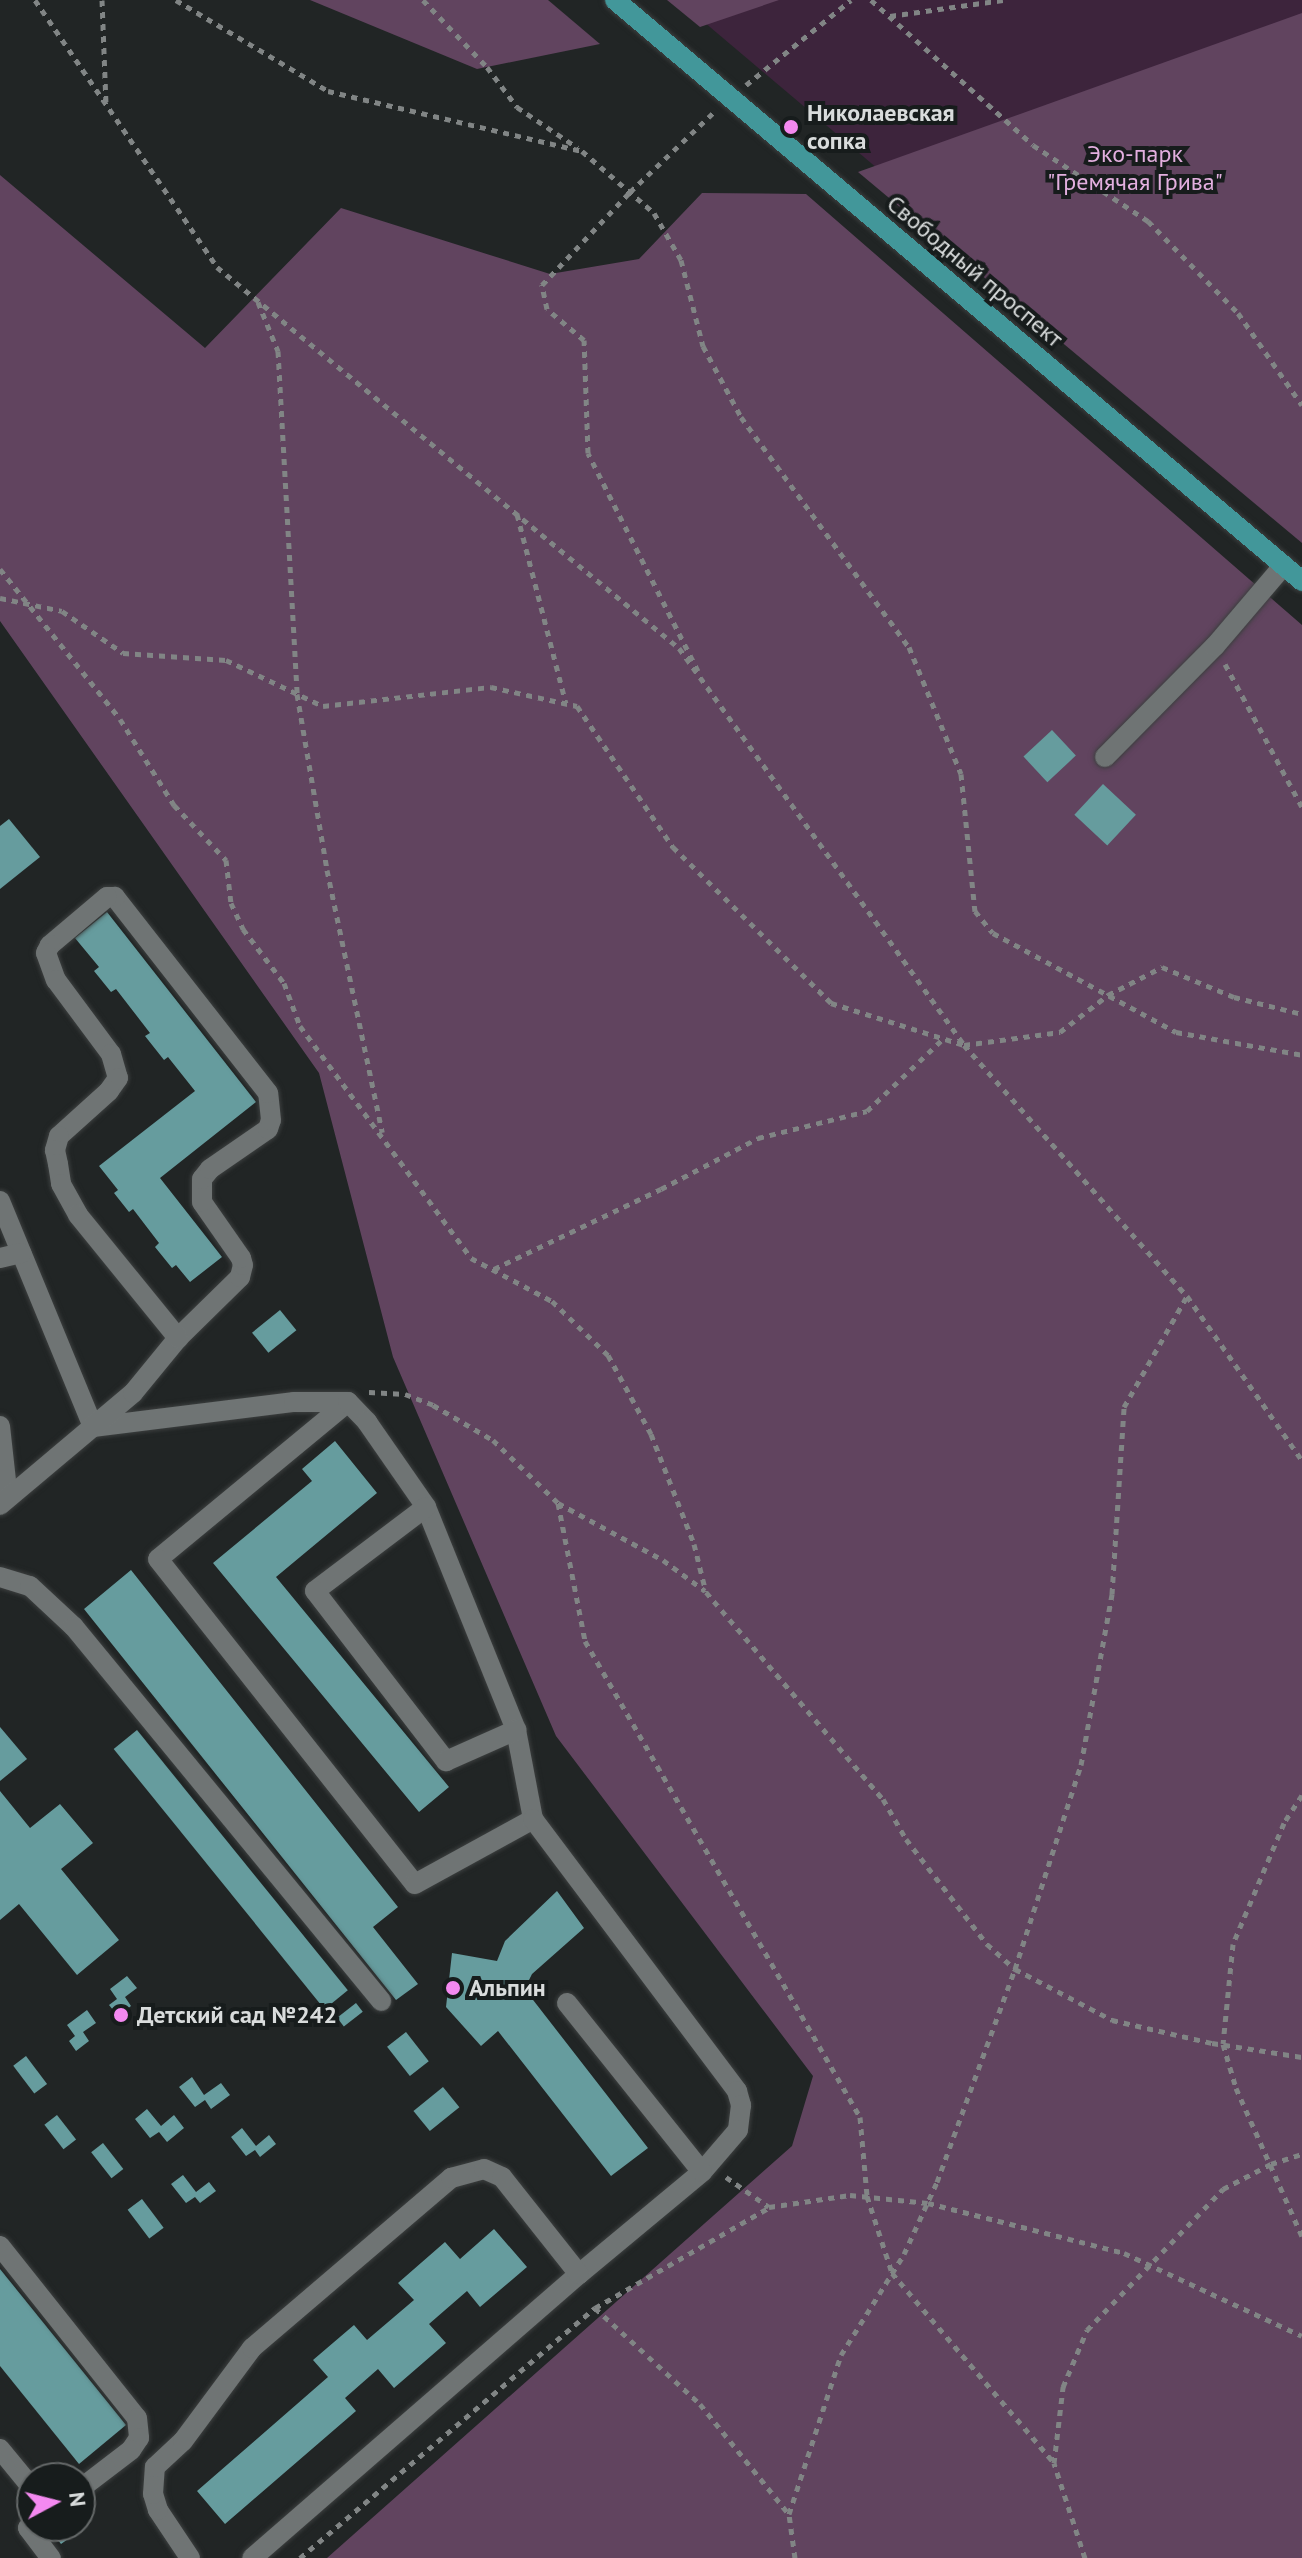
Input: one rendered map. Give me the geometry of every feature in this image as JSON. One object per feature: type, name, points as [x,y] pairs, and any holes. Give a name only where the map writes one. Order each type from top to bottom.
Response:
[{"type":"main road","name":"Свободный проспект","points":[[615,0],[1302,581]]},
{"type":"street","points":[[1105,757],[1215,646],[1284,565]]},
{"type":"street","points":[[4,1502],[133,1393],[178,1338],[240,1277],[243,1265],[202,1202],[202,1179],[210,1169],[268,1129],[272,1106],[268,1093],[115,897],[107,897],[50,945],[46,953],[56,980],[111,1054],[118,1078],[109,1091],[59,1136],[55,1150],[61,1184],[78,1215],[178,1338]]},
{"type":"street","points":[[0,1201],[93,1427]]},
{"type":"street","points":[[0,1258],[21,1253]]},
{"type":"street","points":[[93,1427],[294,1402],[348,1402],[367,1422],[426,1507],[516,1730],[533,1819],[737,2091],[741,2105],[738,2130],[697,2177],[579,2274],[252,2558]]},
{"type":"street","points":[[348,1402],[158,1559],[415,1884],[533,1819]]},
{"type":"street","points":[[0,1426],[4,1502]]},
{"type":"street","points":[[426,1507],[315,1591],[446,1761],[516,1730]]},
{"type":"street","points":[[0,1577],[30,1586],[74,1627],[381,2001]]},
{"type":"street","points":[[567,2003],[697,2177]]},
{"type":"street","points":[[190,2558],[158,2510],[153,2494],[155,2467],[183,2441],[252,2348],[451,2178],[484,2169],[502,2177],[579,2274]]},
{"type":"street","points":[[0,2246],[137,2418],[139,2438],[131,2450],[96,2477]]},
{"type":"street","points":[[0,2449],[16,2468]]},
{"type":"street","points":[[39,2542],[51,2558]]},
{"type":"path","points":[[35,0],[217,267],[679,648],[964,1045],[1187,1296],[1302,1460]]},
{"type":"path","points":[[102,0],[106,104]]},
{"type":"path","points":[[176,0],[328,91],[582,151]]},
{"type":"path","points":[[423,0],[487,67],[517,107],[582,151],[654,213],[681,260],[703,346],[741,417],[909,647],[961,774],[975,911],[993,933],[1176,1032],[1302,1055]]},
{"type":"path","points":[[705,684],[588,453],[584,340],[547,309],[542,285],[630,192],[729,99],[851,0]]},
{"type":"path","points":[[871,0],[1033,145],[1148,221],[1238,313],[1302,405]]},
{"type":"path","points":[[889,17],[1003,0]]},
{"type":"path","points":[[257,300],[278,351],[297,694],[327,870],[383,1137]]},
{"type":"path","points":[[517,514],[566,703]]},
{"type":"path","points":[[0,569],[120,719],[174,805],[226,860],[231,903],[243,929],[284,983],[300,1026],[471,1258],[552,1301],[608,1355],[651,1434],[694,1544],[706,1592]]},
{"type":"path","points":[[0,598],[62,611],[123,653],[226,660],[323,706],[491,687],[577,706],[673,847],[831,1003],[964,1045],[1060,1032],[1108,995],[1162,967],[1234,997],[1302,1014]]},
{"type":"path","points":[[1215,646],[1302,807]]},
{"type":"path","points":[[493,1270],[661,1189],[758,1138],[867,1111],[944,1038]]},
{"type":"path","points":[[795,2558],[789,2514],[841,2355],[892,2273],[928,2203],[1015,1969],[1081,1765],[1112,1594],[1124,1407],[1187,1296]]},
{"type":"path","points":[[348,1402],[368,1391],[405,1394],[433,1405],[493,1440],[558,1503],[663,1560],[706,1592],[883,1799],[906,1839],[987,1944],[1015,1969],[1112,2020],[1302,2057]]},
{"type":"path","points":[[558,1503],[585,1641],[860,2117],[867,2196],[892,2273],[1054,2463],[1085,2558]]},
{"type":"path","points":[[1302,1795],[1284,1823],[1233,1944],[1223,2044],[1236,2088],[1302,2236]]},
{"type":"path","points":[[1054,2463],[1063,2387],[1087,2330],[1223,2189],[1271,2164],[1302,2154]]},
{"type":"path","points":[[697,2177],[719,2173],[769,2207]]},
{"type":"path","points":[[300,2558],[595,2308],[769,2207],[850,2195],[928,2203],[1124,2253],[1302,2336]]},
{"type":"path","points":[[595,2308],[700,2404],[789,2514]]},
{"type":"green space","points":[[310,0],[548,0],[600,44],[477,69]]},
{"type":"green space","points":[[667,0],[779,0],[700,27]]},
{"type":"green space","name":"Эко-парк \"Гремячая Грива\"","points":[[678,0],[1302,0],[1302,527]]},
{"type":"green space","name":"Эко-парк \"Гремячая Грива\"","points":[[1302,13],[1302,543],[858,172]]},
{"type":"green space","points":[[0,175],[205,348],[341,208],[550,274],[639,259],[702,193],[806,194],[1302,625],[1302,2558],[327,2558],[792,2146],[813,2076],[556,1736],[393,1357],[319,1073],[0,621]]},
{"type":"building","points":[[1052,730],[1076,756],[1047,782],[1023,757]]},
{"type":"building","points":[[1103,784],[1136,815],[1107,845],[1074,815]]},
{"type":"building","points":[[9,819],[40,857],[0,889],[0,826]]},
{"type":"building","points":[[107,912],[256,1102],[160,1178],[222,1257],[190,1282],[176,1265],[172,1268],[155,1247],[159,1243],[133,1209],[129,1212],[114,1193],[118,1190],[99,1166],[195,1091],[168,1057],[164,1060],[145,1036],[150,1033],[116,989],[111,992],[94,971],[99,967],[75,938]]},
{"type":"building","points":[[280,1310],[296,1330],[268,1353],[252,1333]]},
{"type":"building","points":[[335,1441],[377,1493],[276,1577],[449,1787],[419,1812],[213,1563],[312,1481],[302,1469]]},
{"type":"building","points":[[131,1570],[398,1907],[373,1927],[418,1984],[396,2000],[84,1609]]},
{"type":"building","points":[[0,1727],[27,1759],[0,1781]]},
{"type":"building","points":[[137,1730],[348,1990],[325,2009],[114,1749]]},
{"type":"building","points":[[0,1791],[30,1828],[60,1804],[93,1843],[61,1869],[119,1940],[77,1975],[19,1904],[0,1920]]},
{"type":"building","points":[[557,1891],[584,1928],[532,1974],[527,1984],[530,1996],[648,2148],[611,2176],[498,2031],[481,2046],[446,2007],[452,1953],[497,1961],[505,1941]]},
{"type":"building","points":[[127,1976],[137,1988],[125,1997],[131,2006],[118,2016],[109,2005],[117,1999],[110,1989]]},
{"type":"building","points":[[356,2003],[363,2012],[344,2026],[337,2018]]},
{"type":"building","points":[[87,2010],[96,2023],[83,2032],[89,2041],[76,2051],[69,2041],[75,2036],[67,2025]]},
{"type":"building","points":[[406,2032],[429,2061],[410,2076],[387,2047]]},
{"type":"building","points":[[26,2056],[47,2084],[34,2094],[13,2066]]},
{"type":"building","points":[[192,2077],[204,2095],[221,2083],[230,2095],[211,2109],[205,2100],[195,2107],[179,2087]]},
{"type":"building","points":[[443,2087],[459,2107],[430,2131],[413,2111]]},
{"type":"building","points":[[147,2109],[161,2126],[174,2115],[184,2128],[167,2142],[159,2132],[150,2138],[135,2119]]},
{"type":"building","points":[[57,2115],[76,2139],[63,2149],[44,2125]]},
{"type":"building","points":[[242,2128],[256,2146],[269,2135],[276,2144],[260,2157],[255,2150],[246,2156],[231,2137]]},
{"type":"building","points":[[103,2143],[123,2169],[111,2178],[91,2152]]},
{"type":"building","points":[[183,2175],[196,2192],[209,2182],[216,2191],[200,2203],[195,2197],[186,2203],[171,2184]]},
{"type":"building","points":[[142,2199],[164,2228],[149,2239],[128,2210]]},
{"type":"building","points":[[494,2229],[527,2267],[480,2307],[467,2291],[429,2324],[446,2343],[394,2388],[378,2369],[345,2398],[356,2411],[225,2524],[197,2491],[328,2377],[313,2360],[354,2325],[367,2340],[414,2300],[398,2283],[445,2242],[460,2259]]},
{"type":"building","points":[[0,2269],[126,2425],[81,2462],[77,2462],[0,2366]]},
{"type":"place","name":"Николаевская сопка","points":[[791,127]]},
{"type":"place","name":"Альпин","points":[[453,1988]]},
{"type":"place","name":"Детский сад №242","points":[[121,2015]]}]
